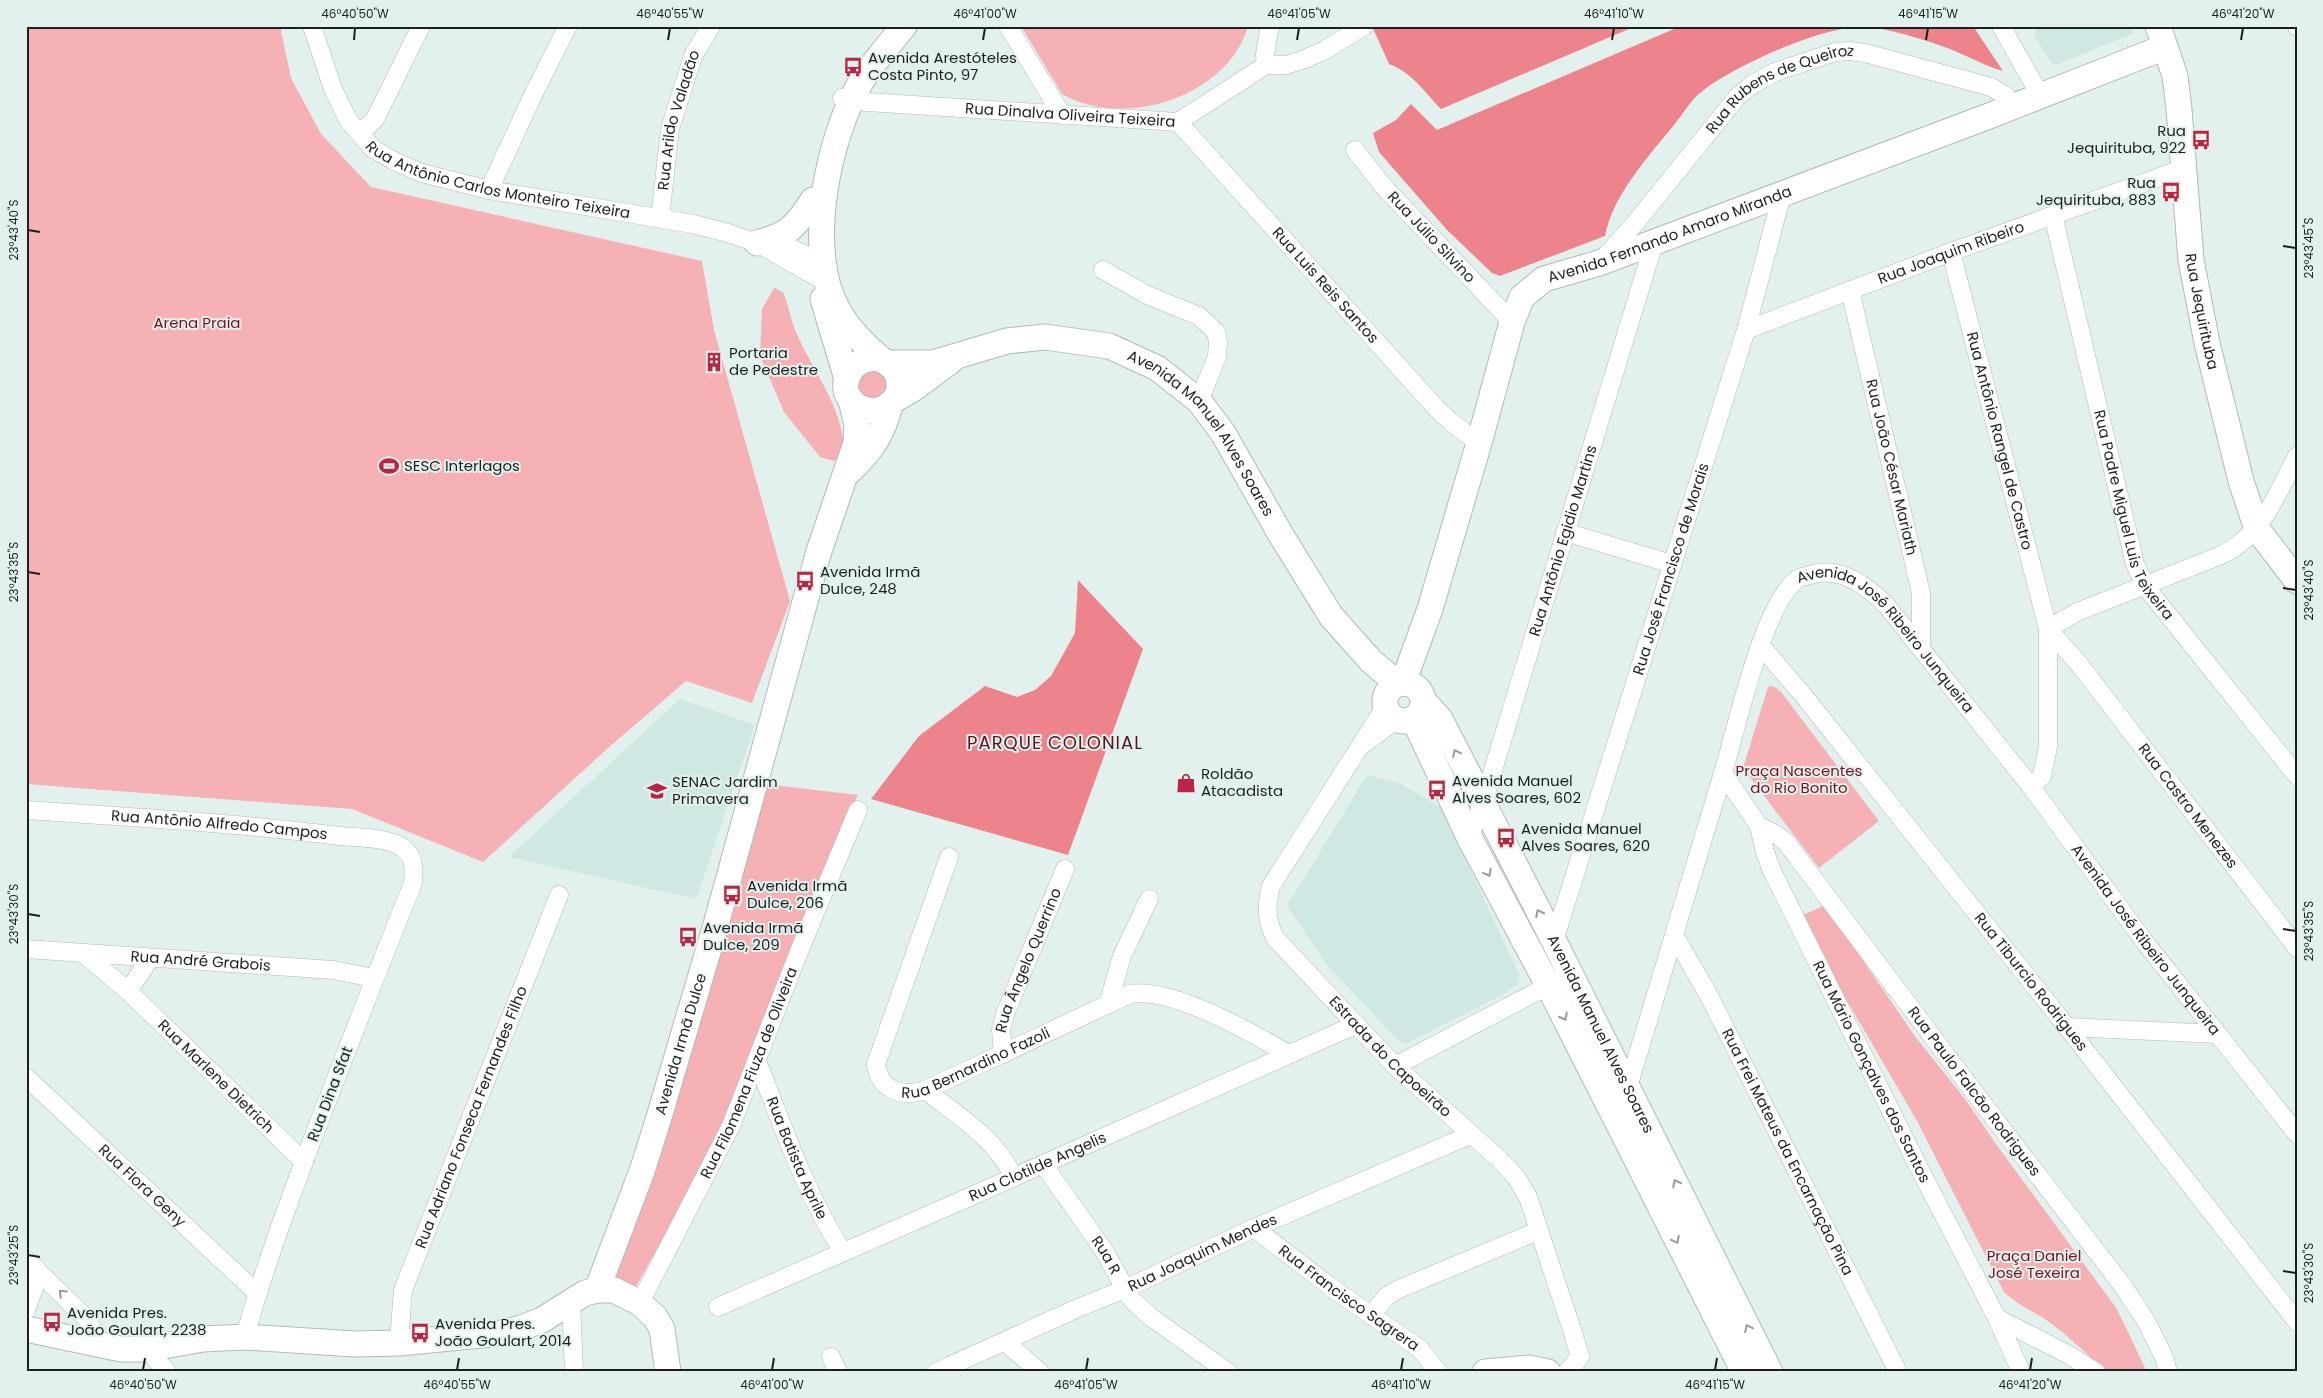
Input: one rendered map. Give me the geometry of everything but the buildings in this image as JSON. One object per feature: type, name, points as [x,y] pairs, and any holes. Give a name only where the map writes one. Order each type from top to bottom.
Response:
[{"type":"street","name":"Rua Antônio Carlos Monteiro Teixeira","points":[[312,26],[333,89],[348,120],[372,149],[396,162],[422,173],[489,190],[660,218],[701,226],[757,242],[786,246],[820,267]]},
{"type":"street","points":[[358,130],[367,127],[375,119],[421,26]]},
{"type":"street","points":[[489,190],[534,93],[568,26]]},
{"type":"street","name":"Rua Arildo Valadão","points":[[660,218],[670,129],[693,56],[711,26]]},
{"type":"street","points":[[820,267],[823,202],[832,154],[853,73],[888,26]]},
{"type":"street","points":[[885,361],[874,358],[860,361],[854,366],[849,389],[862,409],[876,411],[892,402],[898,394],[899,380],[893,367],[838,312],[820,267],[812,226],[813,200],[821,150],[846,99],[904,26]]},
{"type":"street","points":[[1008,26],[1062,115]]},
{"type":"street","points":[[1266,65],[1266,47],[1270,26]]},
{"type":"street","name":"Rua Dinalva Oliveira Teixeira","points":[[846,99],[1178,122],[1266,65],[1286,65],[1305,59],[1364,26]]},
{"type":"street","points":[[2001,26],[2040,96]]},
{"type":"street","name":"Avenida Fernando Amaro Miranda","points":[[1403,700],[1417,647],[1479,443],[1512,322],[1522,297],[1533,286],[1544,279],[1599,263],[1654,243],[2014,107],[2161,36]]},
{"type":"street","name":"Rua Jequirituba","points":[[2161,36],[2174,76],[2185,168],[2191,260],[2207,343],[2241,482],[2256,530],[2297,581]]},
{"type":"street","name":"Rua Rubens de Queiroz","points":[[1599,263],[1636,222],[1738,96],[1753,84],[1775,72],[1836,52],[1865,53],[1990,87],[2005,95],[2014,107]]},
{"type":"street","name":"Rua Luis Reis Santos","points":[[1178,122],[1438,409],[1451,422],[1479,443]]},
{"type":"street","name":"Rua Júlio Silvino","points":[[1355,150],[1383,186],[1512,322]]},
{"type":"street","name":"Rua Joaquim Ribeiro","points":[[1746,330],[1951,252],[2185,168]]},
{"type":"street","name":"Rua José Francisco de Morais","points":[[1554,941],[1746,330],[1782,194]]},
{"type":"street","points":[[757,242],[779,237],[791,230],[813,200]]},
{"type":"street","name":"Rua Padre Miguel Luis Teixeira","points":[[2052,215],[2135,564],[2145,586],[2297,776]]},
{"type":"street","name":"Rua Antônio Egidio Martins","points":[[1469,838],[1483,804],[1654,243]]},
{"type":"street","name":"Rua Antônio Rangel de Castro","points":[[1951,252],[2048,629]]},
{"type":"street","name":"Avenida Irmã Dulce","points":[[597,1290],[642,1171],[657,1124],[715,928],[819,551],[856,443],[856,425],[849,389],[827,316],[820,267]]},
{"type":"street","points":[[1104,270],[1147,295],[1199,316],[1216,332],[1218,342],[1217,357],[1199,401]]},
{"type":"street","name":"Rua João César Mariath","points":[[1850,290],[1922,593],[1921,648]]},
{"type":"street","name":"Avenida Manuel Alves Soares","points":[[885,361],[933,363],[957,357],[981,347],[1007,341],[1045,337],[1076,340],[1109,346],[1137,357],[1157,368],[1199,401],[1223,433],[1286,543],[1331,616],[1403,700],[1469,838],[1548,985],[1744,1372]]},
{"type":"street","name":"Avenida Manuel Alves Soares","points":[[892,402],[957,357]]},
{"type":"street","name":"Avenida Irmã Dulce","points":[[845,477],[876,444],[886,422],[892,402]]},
{"type":"street","points":[[2032,788],[2042,776],[2047,761],[2048,629],[2077,612],[2230,552],[2256,530],[2297,456]]},
{"type":"street","points":[[1565,532],[1672,564]]},
{"type":"street","name":"Avenida José Ribeiro Junqueira","points":[[1628,1087],[1761,646],[1782,594],[1797,579],[1817,572],[1832,573],[1848,577],[1868,588],[1886,605],[2032,788],[2144,941],[2297,1134]]},
{"type":"street","name":"Rua Castro Menezes","points":[[2048,629],[2080,664],[2297,948]]},
{"type":"street","name":"Rua Tiburcio Rodrigues","points":[[1761,646],[1803,695],[2297,1322]]},
{"type":"street","points":[[2048,674],[2080,664]]},
{"type":"street","name":"Avenida Manuel Alves Soares","points":[[1403,700],[1440,719],[1628,1087],[1770,1372]]},
{"type":"street","name":"Estrada do Capoeirão","points":[[1403,700],[1360,746],[1296,844],[1271,886],[1266,904],[1266,915],[1275,938],[1355,1025],[1395,1066],[1498,1158],[1516,1177],[1528,1197],[1583,1364],[1567,1372]]},
{"type":"street","name":"Rua Mário Gonçalves dos Santos","points":[[1723,773],[1759,826],[1772,871],[1920,1170],[1997,1318],[2021,1372]]},
{"type":"street","name":"Rua Antônio Alfredo Campos","points":[[26,810],[322,834],[390,842],[403,847],[408,852]]},
{"type":"street","name":"Rua Filomena Fiuza de Oliveira","points":[[640,1303],[731,1126],[800,949],[858,810]]},
{"type":"street","name":"Rua Paulo Falcão Rodrigues","points":[[1759,826],[1778,835],[1786,842],[2123,1286],[2146,1321],[2164,1356],[2168,1372]]},
{"type":"street","name":"Rua Dina Sfat","points":[[245,1337],[257,1293],[304,1162],[374,978],[412,886],[415,874],[408,852]]},
{"type":"street","name":"Rua Bernardino Fazoli","points":[[949,857],[876,1064],[884,1085],[892,1090],[914,1094],[925,1090],[1130,994],[1141,992],[1174,999],[1246,1029],[1288,1054]]},
{"type":"street","name":"Rua Ângelo Querrino","points":[[1003,1054],[1001,1030],[1005,1014],[1065,869]]},
{"type":"street","name":"Rua Adriano Fonseca Fernandes Filho","points":[[399,1343],[403,1290],[559,895]]},
{"type":"street","points":[[1108,1005],[1122,956],[1149,899]]},
{"type":"street","name":"Rua Frei Mateus da Encarnação Pina","points":[[1674,935],[1708,994],[1837,1254],[1898,1372]]},
{"type":"street","name":"Rua André Grabois","points":[[26,949],[150,959],[333,970],[374,978]]},
{"type":"street","name":"Rua Marlene Dietrich","points":[[84,954],[128,991],[304,1162]]},
{"type":"street","points":[[128,991],[150,959]]},
{"type":"street","points":[[1395,1066],[1570,974]]},
{"type":"street","name":"Rua Clotilde Angelis","points":[[718,1307],[1355,1025]]},
{"type":"street","points":[[2066,1027],[2217,1034]]},
{"type":"street","name":"Rua Batista Aprile","points":[[757,1061],[811,1193],[827,1227],[843,1252]]},
{"type":"street","name":"Rua Flora Geny","points":[[26,1077],[257,1293]]},
{"type":"street","points":[[1606,1098],[1628,1087]]},
{"type":"street","points":[[925,1090],[988,1139],[1003,1157],[1014,1177]]},
{"type":"street","name":"Rua Joaquim Mendes","points":[[936,1372],[1078,1308],[1125,1289],[1254,1228],[1470,1135]]},
{"type":"street","name":"Rua R","points":[[1043,1164],[1112,1263],[1125,1289],[1138,1306],[1228,1372]]},
{"type":"street","name":"Rua Francisco Sagrera","points":[[1254,1228],[1290,1257],[1420,1349],[1438,1372]]},
{"type":"street","points":[[1371,1315],[1387,1296],[1399,1289],[1538,1231]]},
{"type":"street","points":[[26,1310],[34,1288],[31,1264]]},
{"type":"street","points":[[31,1264],[86,1318],[102,1345]]},
{"type":"street","points":[[26,1329],[121,1349],[147,1349],[203,1339],[245,1337],[354,1344],[399,1343],[502,1333],[542,1320],[571,1301],[597,1290],[614,1290],[640,1303],[655,1317],[662,1329],[668,1372]]},
{"type":"street","points":[[571,1301],[574,1372]]},
{"type":"street","points":[[1997,1318],[2069,1355],[2096,1372]]},
{"type":"street","points":[[1005,1342],[1040,1372]]},
{"type":"street","points":[[147,1349],[168,1372]]},
{"type":"street","points":[[1484,1372],[1529,1368],[1548,1372]]},
{"type":"shaded area","points":[[1372,26],[1636,26],[1441,109],[1405,72],[1389,64]]},
{"type":"shaded area","points":[[1681,26],[1973,26],[2003,71],[1932,43],[1900,33],[1870,27],[1852,27],[1831,32],[1782,48],[1757,59],[1715,82],[1693,100],[1623,191],[1609,221],[1605,236],[1500,276],[1492,273],[1447,230],[1379,152],[1373,133],[1396,120],[1411,104],[1437,130]]},
{"type":"shaded area","points":[[2038,26],[2131,26],[2134,33],[2053,65],[2034,35]]},
{"type":"shaded area","points":[[1078,580],[1143,649],[1068,855],[871,799],[919,736],[985,686],[1017,697],[1035,690],[1051,676],[1075,633]]},
{"type":"shaded area","name":"SENAC Jardim Primavera","points":[[680,699],[755,725],[696,899],[509,857]]},
{"type":"shaded area","points":[[1367,775],[1401,784],[1441,807],[1520,976],[1518,984],[1504,994],[1406,1044],[1397,1039],[1326,964],[1287,906]]},
{"type":"green space","name":"SESC Interlagos","points":[[26,26],[280,26],[291,78],[321,134],[371,187],[702,261],[714,330],[790,601],[752,703],[686,681],[607,749],[483,862],[352,809],[26,784]]},
{"type":"green space","points":[[1021,26],[1248,26],[1237,51],[1219,72],[1196,88],[1170,100],[1142,107],[1114,109],[1087,104],[1062,94]]},
{"type":"green space","points":[[774,288],[783,292],[796,332],[839,421],[844,453],[834,461],[820,457],[784,412],[760,356],[762,309]]},
{"type":"green space","points":[[869,364],[891,377],[883,401],[859,399],[854,375]]},
{"type":"green space","name":"Praça Nascentes do Rio Bonito","points":[[1768,687],[1775,687],[1781,692],[1879,821],[1819,868],[1743,768]]},
{"type":"green space","points":[[765,784],[858,795],[715,1146],[634,1290],[604,1281]]},
{"type":"green space","name":"Praça Daniel José Texeira","points":[[1825,905],[1914,1035],[1965,1099],[2117,1309],[2147,1372],[2105,1372],[2056,1328],[2014,1301],[2004,1292],[1917,1121],[1839,987],[1801,916]]},
{"type":"place","name":"Avenida Arestóteles Costa Pinto, 97","points":[[853,67]]},
{"type":"place","name":"Rua Jequirituba, 922","points":[[2201,140]]},
{"type":"place","name":"Rua Jequirituba, 883","points":[[2171,192]]},
{"type":"place","name":"Portaria de Pedestre","points":[[714,362]]},
{"type":"place","name":"SESC Interlagos","points":[[389,466]]},
{"type":"place","name":"Avenida Irmã Dulce, 248","points":[[805,581]]},
{"type":"place","name":"Roldão Atacadista","points":[[1186,783]]},
{"type":"place","name":"Avenida Manuel Alves Soares, 602","points":[[1437,790]]},
{"type":"place","name":"SENAC Jardim Primavera","points":[[657,791]]},
{"type":"place","name":"Avenida Manuel Alves Soares, 620","points":[[1506,838]]},
{"type":"place","name":"Avenida Irmã Dulce, 206","points":[[732,895]]},
{"type":"place","name":"Avenida Irmã Dulce, 209","points":[[688,937]]},
{"type":"place","name":"Avenida Pres. João Goulart, 2238","points":[[52,1322]]},
{"type":"place","name":"Avenida Pres. João Goulart, 2014","points":[[420,1333]]},
{"type":"district","name":"PARQUE COLONIAL","points":[[1055,743]]},
{"type":"park label","name":"Arena Praia","points":[[197,323]]}]
